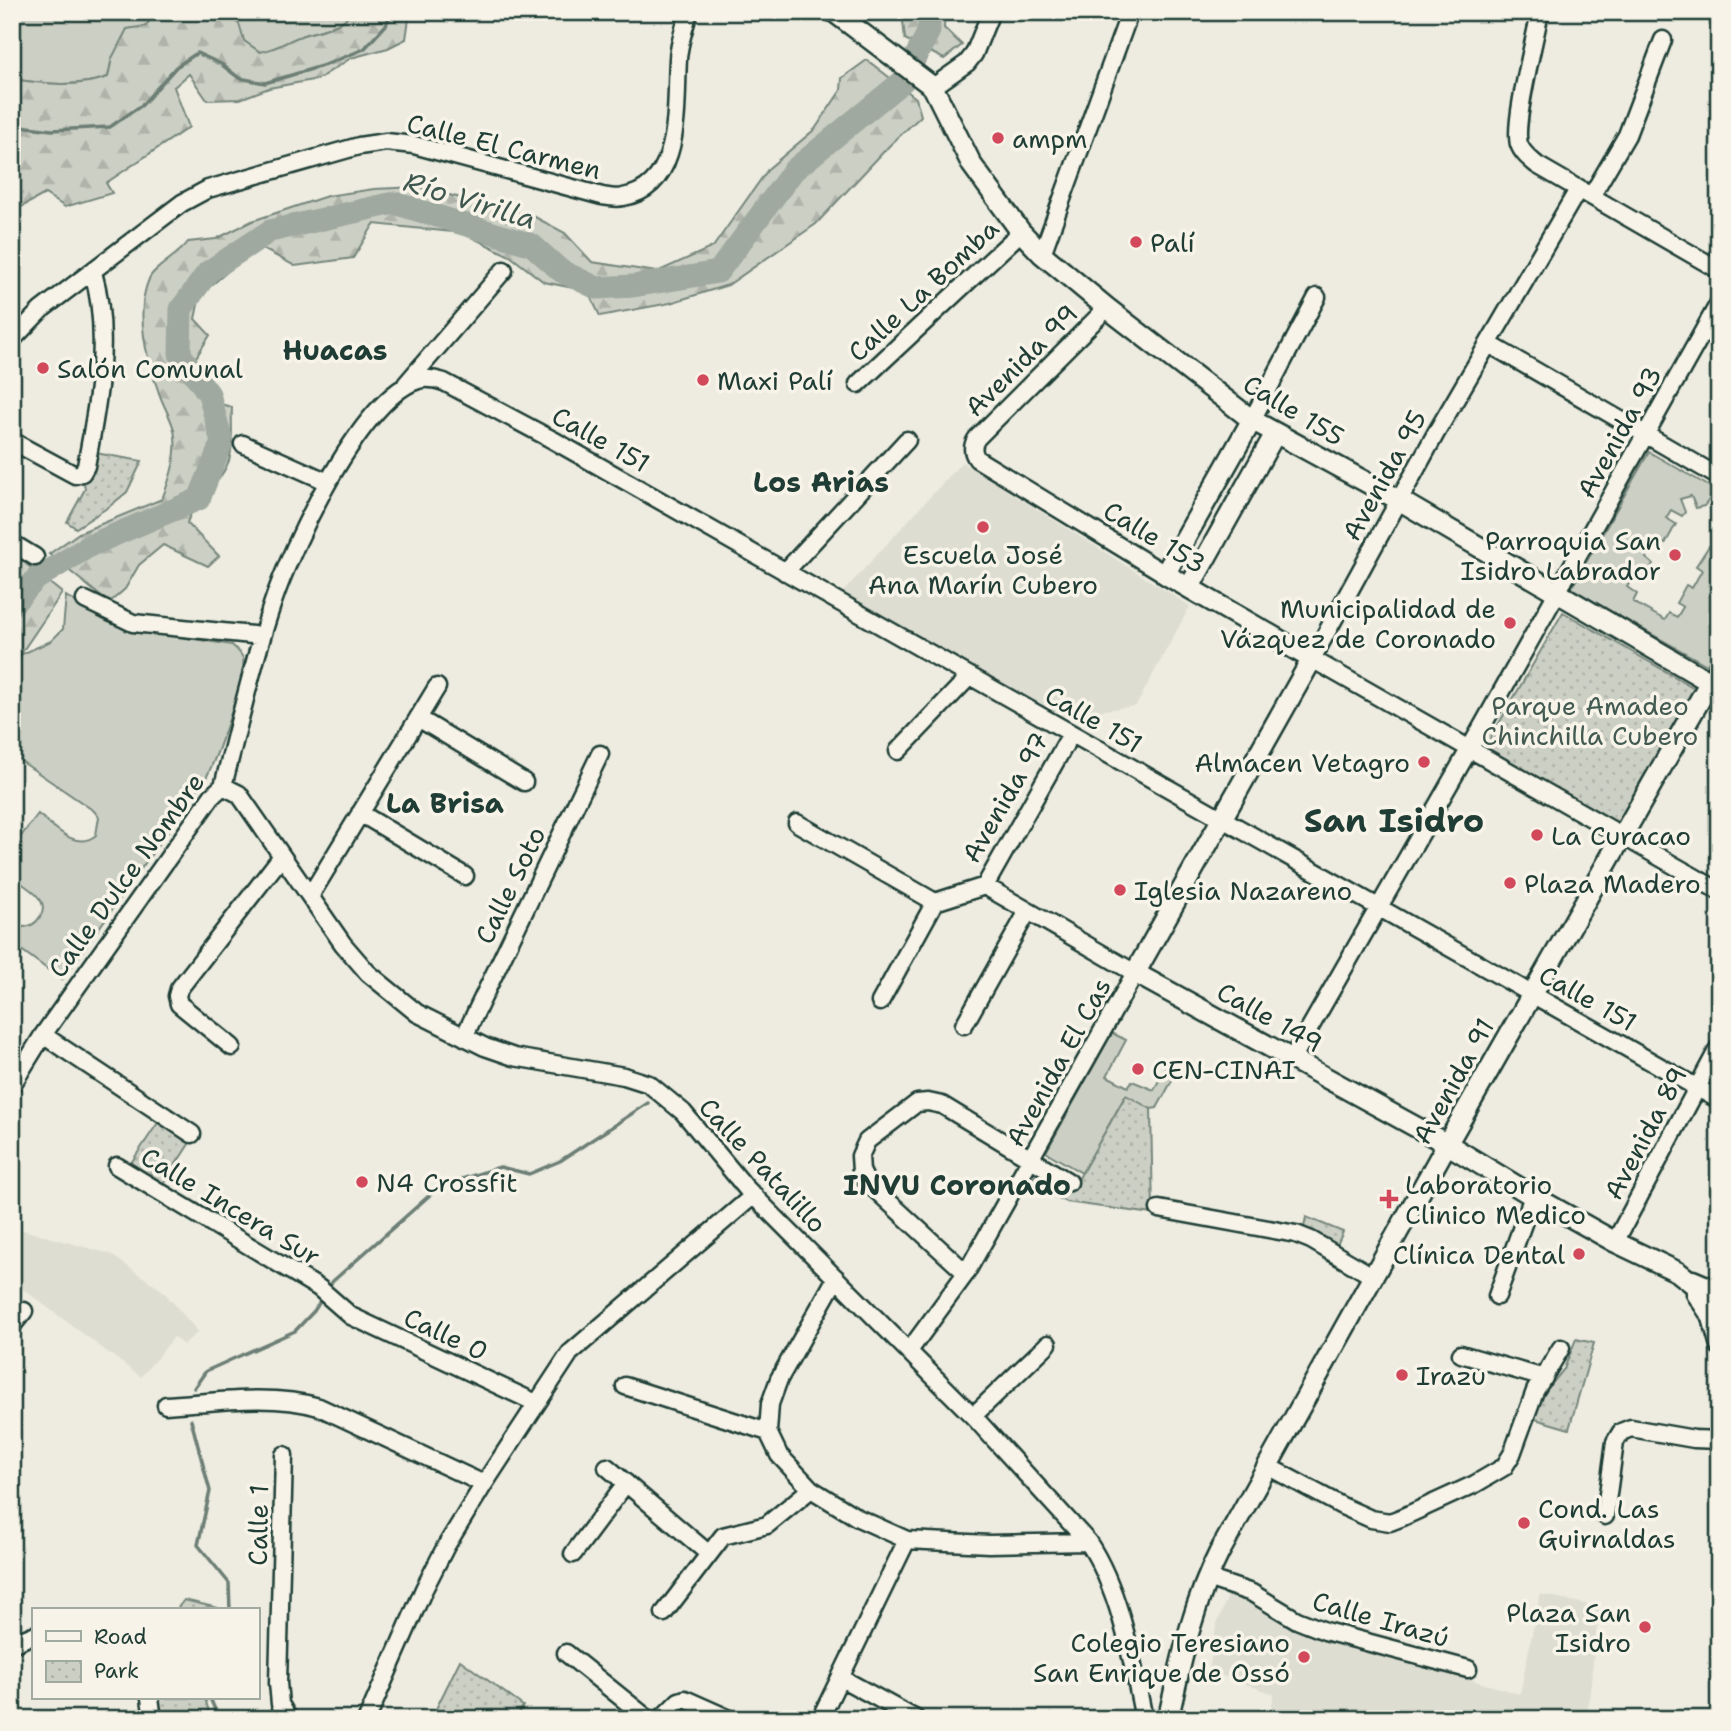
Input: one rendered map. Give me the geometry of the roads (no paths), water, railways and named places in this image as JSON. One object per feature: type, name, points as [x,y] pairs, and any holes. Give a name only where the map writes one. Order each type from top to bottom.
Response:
[{"type":"main road","points":[[834,12],[930,84]]},
{"type":"main road","name":"Calle 155","points":[[930,84],[972,165],[1021,232],[1042,254],[1252,420],[1716,679]]},
{"type":"main road","points":[[1166,574],[1252,420]]},
{"type":"main road","points":[[1189,588],[1275,434]]},
{"type":"main road","name":"Calle 153","points":[[1166,574],[1312,659]]},
{"type":"main road","name":"Avenida 95","points":[[1135,973],[1312,659]]},
{"type":"main road","name":"Avenida 91","points":[[1168,1719],[1192,1619],[1207,1578],[1531,995],[1621,837],[1716,679]]},
{"type":"main road","name":"Calle 149","points":[[1135,973],[1447,1144],[1615,1242],[1678,1272]]},
{"type":"main road","points":[[1678,1272],[1719,1309]]},
{"type":"street","name":"Calle El Carmen","points":[[12,340],[41,310],[182,203],[208,189],[359,146],[386,142],[414,145],[602,196],[622,198],[641,191],[656,178],[668,159],[674,139],[678,57],[689,12]]},
{"type":"street","points":[[930,84],[967,63],[974,54],[990,12]]},
{"type":"street","points":[[1042,254],[1130,12]]},
{"type":"street","points":[[1540,12],[1520,114],[1520,148],[1537,164],[1719,270]]},
{"type":"street","name":"Avenida 95","points":[[1312,659],[1489,344],[1586,192],[1627,135],[1663,40]]},
{"type":"street","name":"Calle La Bomba","points":[[858,384],[1021,232]]},
{"type":"street","points":[[400,391],[504,270]]},
{"type":"street","points":[[12,441],[75,475],[82,473],[86,466],[99,386],[102,342],[100,297],[93,272]]},
{"type":"street","points":[[1252,420],[1317,297]]},
{"type":"street","name":"Avenida 93","points":[[1292,1059],[1380,908],[1719,303]]},
{"type":"street","name":"Avenida 99","points":[[973,449],[977,438],[1107,308]]},
{"type":"street","points":[[1489,344],[1719,477]]},
{"type":"street","name":"Calle Dulce Nombre","points":[[12,1085],[43,1035],[212,796],[223,786],[273,601],[328,482],[359,433],[379,408],[421,379],[432,378],[444,382]]},
{"type":"street","name":"Calle 151","points":[[444,382],[565,446],[1719,1100]]},
{"type":"street","points":[[785,572],[907,440]]},
{"type":"street","points":[[243,444],[328,482]]},
{"type":"street","name":"Calle 153","points":[[973,449],[977,459],[1166,574]]},
{"type":"street","points":[[12,542],[35,558]]},
{"type":"street","points":[[85,600],[133,623],[262,636]]},
{"type":"street","name":"Calle 153","points":[[1312,659],[1719,891]]},
{"type":"street","points":[[898,751],[970,677]]},
{"type":"street","points":[[310,896],[437,687]]},
{"type":"street","points":[[418,718],[524,782]]},
{"type":"street","name":"Avenida 97","points":[[985,886],[1071,734]]},
{"type":"street","name":"Calle Soto","points":[[464,1037],[600,754]]},
{"type":"street","name":"Calle Patalillo","points":[[223,786],[239,794],[343,944],[368,973],[417,1013],[464,1037],[514,1057],[613,1074],[649,1084],[683,1112],[754,1195],[973,1416],[1088,1542],[1098,1557],[1115,1597],[1144,1719]]},
{"type":"street","points":[[360,813],[465,876]]},
{"type":"street","points":[[797,822],[935,902]]},
{"type":"street","points":[[232,1047],[179,1004],[177,996],[179,989],[282,856]]},
{"type":"street","points":[[880,1002],[935,902],[985,886]]},
{"type":"street","name":"Calle 149","points":[[985,886],[1135,973]]},
{"type":"street","points":[[964,1025],[1028,911]]},
{"type":"street","name":"Avenida El Cas","points":[[909,1351],[966,1273],[1135,973]]},
{"type":"street","points":[[43,1035],[192,1134]]},
{"type":"street","name":"Avenida 89","points":[[1615,1242],[1719,1047]]},
{"type":"street","points":[[966,1273],[866,1181],[861,1171],[860,1156],[867,1141],[916,1104],[928,1102],[942,1105],[1069,1182]]},
{"type":"street","name":"Calle Incera Sur","points":[[117,1166],[319,1288],[337,1306]]},
{"type":"street","points":[[367,1719],[424,1589],[446,1546],[570,1353],[754,1195]]},
{"type":"street","points":[[1497,1296],[1533,1196]]},
{"type":"street","points":[[1159,1209],[1296,1234],[1374,1277]]},
{"type":"street","points":[[1678,1272],[1705,1306],[1719,1346]]},
{"type":"street","name":"Calle 149","points":[[1678,1272],[1719,1290]]},
{"type":"street","points":[[836,1278],[779,1379],[770,1404],[768,1432],[779,1455],[811,1489],[859,1518],[906,1540],[989,1544],[1088,1542]]},
{"type":"street","name":"Calle 0","points":[[337,1306],[351,1316],[536,1404]]},
{"type":"street","points":[[12,1326],[24,1311]]},
{"type":"street","points":[[973,1416],[1048,1344]]},
{"type":"street","points":[[1269,1467],[1342,1506],[1371,1519],[1390,1522],[1475,1484],[1504,1467],[1512,1454],[1526,1413],[1560,1348]]},
{"type":"street","points":[[1461,1354],[1544,1378]]},
{"type":"street","points":[[625,1386],[768,1432]]},
{"type":"street","points":[[166,1405],[279,1399],[302,1402],[319,1407],[484,1484]]},
{"type":"street","points":[[1605,1516],[1615,1442],[1621,1432],[1631,1428],[1694,1439],[1719,1440]]},
{"type":"street","name":"Calle 1","points":[[284,1455],[278,1683],[280,1704],[289,1719]]},
{"type":"street","points":[[607,1467],[709,1554]]},
{"type":"street","points":[[573,1554],[626,1483]]},
{"type":"street","points":[[664,1613],[723,1536],[767,1525],[811,1489]]},
{"type":"street","points":[[820,1719],[906,1540]]},
{"type":"street","name":"Calle Irazú","points":[[1207,1578],[1252,1593],[1297,1620],[1325,1631],[1468,1668]]},
{"type":"street","points":[[12,1644],[32,1635]]},
{"type":"street","points":[[566,1653],[648,1719]]},
{"type":"street","points":[[841,1678],[916,1719]]},
{"type":"street","points":[[661,1719],[679,1701],[685,1699],[730,1719]]},
{"type":"street","points":[[150,1700],[153,1719]]},
{"type":"waterway","points":[[12,125],[52,130],[110,127],[142,105],[176,67],[197,53],[221,64],[239,78],[265,83],[325,65],[364,49],[386,25],[391,12]]},
{"type":"waterway","name":"Río Virilla","points":[[12,605],[36,579],[91,545],[199,499],[222,442],[209,394],[180,354],[181,309],[208,272],[270,231],[394,203],[532,245],[561,271],[597,288],[633,286],[718,272],[794,170],[903,81],[929,31],[929,12]]},
{"type":"waterway","points":[[328,1288],[440,1186],[500,1167],[529,1174],[560,1161],[648,1103]]},
{"type":"waterway","points":[[194,1388],[206,1371],[295,1331],[323,1297]]},
{"type":"waterway","points":[[191,1420],[210,1491],[198,1545],[229,1583],[230,1608]]},
{"type":"waterway","points":[[211,1700],[219,1719]]},
{"type":"place","name":"ampm","points":[[998,138]]},
{"type":"place","name":"Palí","points":[[1136,242]]},
{"type":"place","name":"Salón Comunal","points":[[43,368]]},
{"type":"place","name":"Maxi Palí","points":[[703,380]]},
{"type":"place","name":"Escuela José Ana Marín Cubero","points":[[983,527]]},
{"type":"place","name":"Parroquia San Isidro Labrador","points":[[1675,555]]},
{"type":"place","name":"Municipalidad de Vázquez de Coronado","points":[[1510,623]]},
{"type":"place","name":"Almacen Vetagro","points":[[1424,762]]},
{"type":"place","name":"La Curacao","points":[[1537,835]]},
{"type":"place","name":"Plaza Madero","points":[[1510,883]]},
{"type":"place","name":"Iglesia Nazareno","points":[[1120,890]]},
{"type":"place","name":"CEN-CINAI","points":[[1138,1069]]},
{"type":"place","name":"N4 Crossfit","points":[[362,1182]]},
{"type":"place","name":"Laboratorio Clinico Medico","points":[[1389,1199]]},
{"type":"place","name":"Clínica Dental","points":[[1579,1254]]},
{"type":"place","name":"Irazu","points":[[1402,1375]]},
{"type":"place","name":"Cond. Las Guirnaldas","points":[[1524,1523]]},
{"type":"place","name":"Plaza San Isidro","points":[[1645,1627]]},
{"type":"place","name":"Colegio Teresiano San Enrique de Ossó","points":[[1304,1657]]},
{"type":"district","name":"Huacas","points":[[335,350]]},
{"type":"district","name":"Los Arias","points":[[821,482]]},
{"type":"district","name":"La Brisa","points":[[445,803]]},
{"type":"district","name":"San Isidro","points":[[1394,820]]},
{"type":"district","name":"INVU Coronado","points":[[957,1185]]},
{"type":"park label","name":"Parque Amadeo Chinchilla Cubero","points":[[1590,720]]}]
